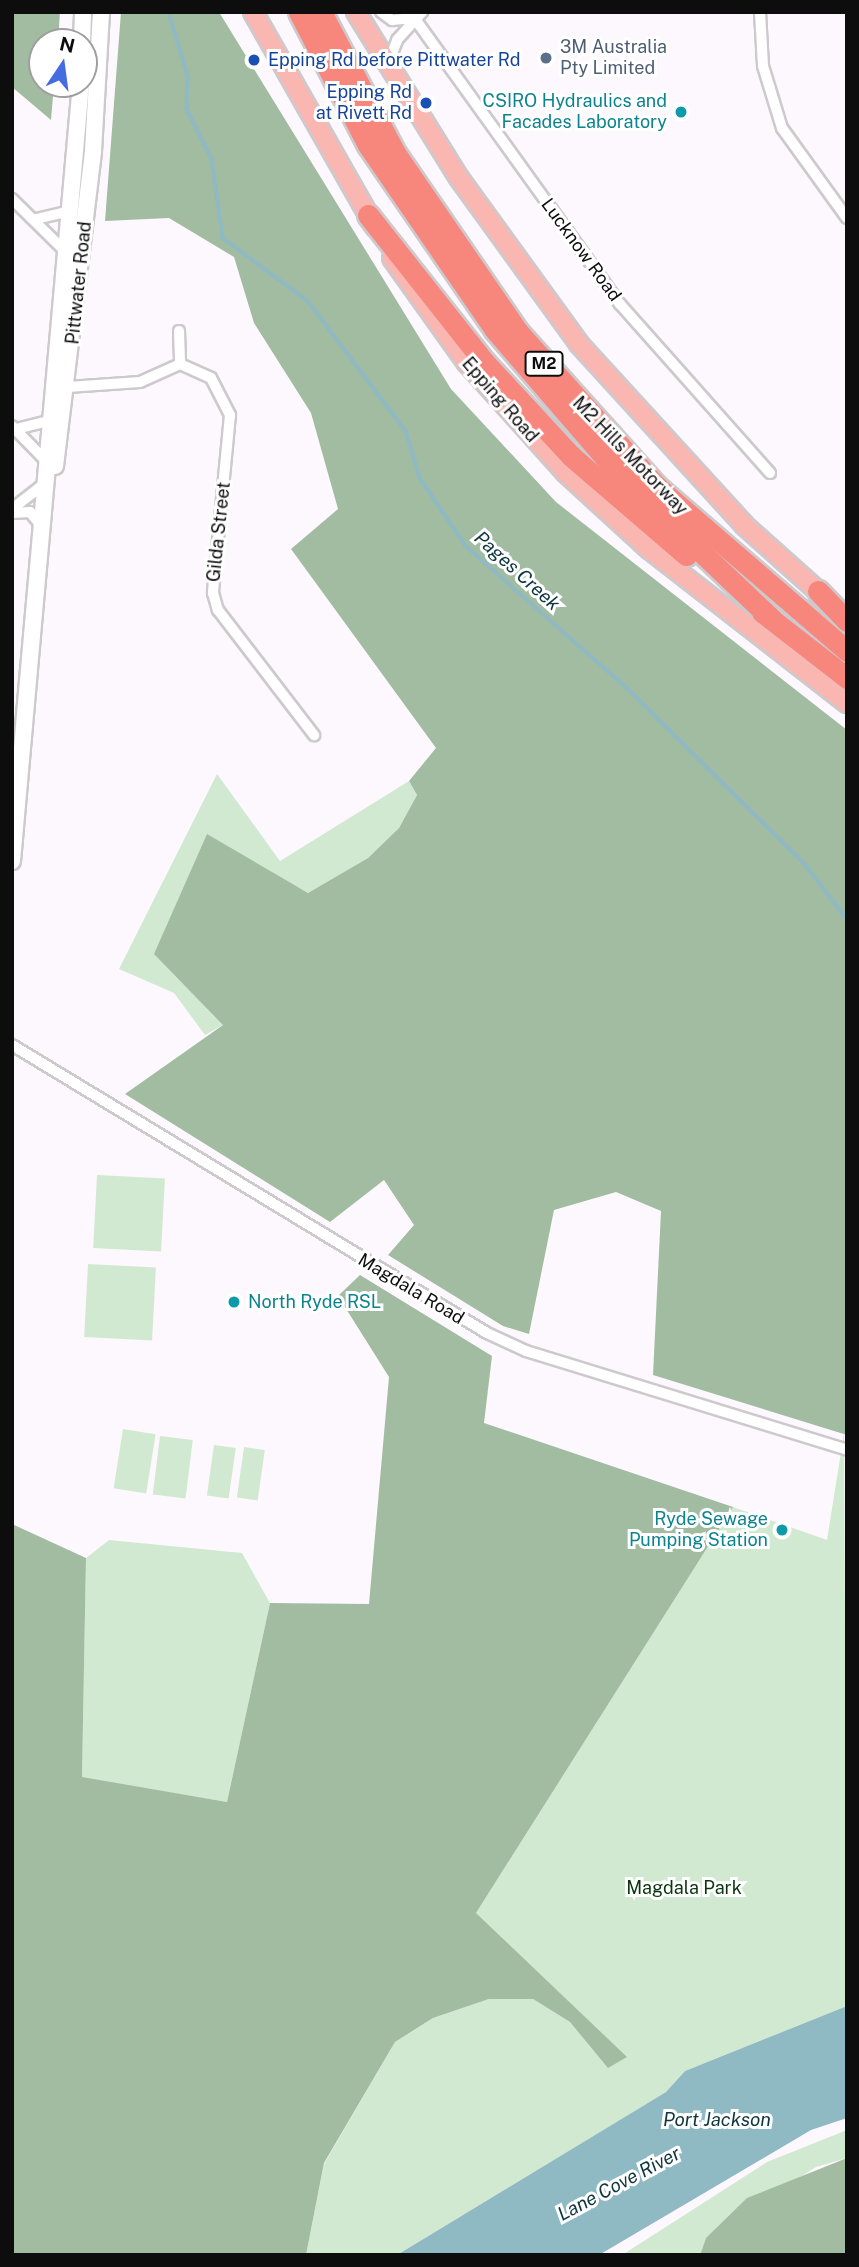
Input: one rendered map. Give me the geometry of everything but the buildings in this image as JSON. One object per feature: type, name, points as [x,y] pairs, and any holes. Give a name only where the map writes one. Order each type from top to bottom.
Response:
[{"type":"highway","name":"M2 Hills Motorway","points":[[299,12],[368,145],[495,330],[612,466],[774,620]]},
{"type":"highway","name":"M2 Hills Motorway","points":[[321,12],[395,153],[518,332],[656,486],[847,651]]},
{"type":"highway","name":"M2","points":[[368,215],[484,362],[571,456],[664,538],[847,678]]},
{"type":"highway","points":[[818,591],[847,618]]},
{"type":"main road","name":"Pittwater Road","points":[[12,861],[39,551],[68,387],[101,12]]},
{"type":"main road","name":"Epping Road","points":[[253,12],[417,297],[467,363],[565,472],[649,549],[847,703]]},
{"type":"main road","points":[[356,12],[458,178],[579,344],[744,525],[818,591]]},
{"type":"main road","name":"Pittwater Road","points":[[39,551],[38,523],[59,348],[80,98]]},
{"type":"street","points":[[381,12],[392,20],[415,14]]},
{"type":"street","points":[[760,12],[763,66],[782,128],[847,218]]},
{"type":"street","points":[[388,64],[415,14]]},
{"type":"street","name":"Lucknow Road","points":[[415,14],[620,304],[770,473]]},
{"type":"street","points":[[12,199],[36,219],[68,254]]},
{"type":"street","points":[[36,219],[71,211]]},
{"type":"street","points":[[68,387],[140,382],[180,364],[179,331]]},
{"type":"street","points":[[46,461],[14,428],[52,415],[68,387],[59,348]]},
{"type":"street","name":"Gilda Street","points":[[180,364],[211,378],[230,415],[213,593],[218,610],[314,735]]},
{"type":"street","points":[[12,511],[44,484]]},
{"type":"street","points":[[12,511],[30,512],[38,523]]},
{"type":"street","name":"Magdala Road","points":[[12,1045],[486,1333],[526,1351],[847,1450]]},
{"type":"green space","points":[[12,12],[60,12],[59,28],[28,28],[28,98],[53,98],[51,120],[12,87]]},
{"type":"green space","points":[[121,12],[219,12],[451,389],[556,502],[847,730],[847,1435],[653,1375],[661,1211],[616,1192],[554,1210],[529,1334],[503,1326],[388,1255],[414,1225],[384,1180],[330,1222],[125,1094],[223,1025],[154,954],[207,834],[308,893],[368,858],[399,828],[417,795],[409,781],[436,748],[291,549],[338,509],[311,413],[254,323],[234,257],[169,218],[105,221]]},
{"type":"green space","points":[[217,774],[280,861],[409,781],[417,795],[399,828],[368,858],[308,893],[286,881],[223,1025],[205,1035],[174,993],[119,969]]},
{"type":"green space","points":[[97,1175],[165,1179],[161,1251],[93,1248]]},
{"type":"green space","points":[[88,1264],[156,1268],[152,1340],[84,1337]]},
{"type":"green space","points":[[360,1275],[492,1356],[484,1423],[733,1507],[476,1913],[627,2057],[608,2068],[570,2022],[533,1999],[489,1999],[433,2018],[395,2042],[324,2163],[306,2255],[12,2255],[12,1524],[86,1558],[82,1777],[227,1802],[270,1603],[369,1604],[389,1377],[338,1296]]},
{"type":"green space","points":[[123,1429],[156,1434],[146,1493],[114,1488]]},
{"type":"green space","name":"Magdala Park","points":[[844,1433],[847,2006],[685,2071],[666,2092],[397,2255],[306,2255],[324,2164],[395,2042],[433,2018],[489,1999],[533,1999],[570,2022],[608,2068],[515,1955],[476,1913],[733,1507],[827,1540]]},
{"type":"green space","points":[[160,1436],[193,1440],[186,1499],[153,1495]]},
{"type":"green space","points":[[214,1445],[236,1448],[229,1499],[207,1496]]},
{"type":"green space","points":[[244,1447],[265,1450],[258,1500],[237,1498]]},
{"type":"green space","points":[[109,1540],[242,1553],[270,1603],[227,1802],[82,1778],[86,1558]]},
{"type":"green space","points":[[847,2130],[847,2158],[816,2167],[706,2238],[700,2255],[622,2255],[767,2162]]},
{"type":"green space","points":[[847,2158],[847,2255],[700,2255],[706,2238],[747,2198]]},
{"type":"water","name":"Port Jackson","points":[[847,2006],[847,2118],[811,2130],[599,2255],[397,2255],[666,2092],[685,2071]]},
{"type":"waterway","name":"Pages Creek","points":[[169,12],[188,76],[187,109],[212,159],[223,238],[308,301],[406,431],[420,478],[466,546],[625,686],[804,863],[847,919]]},
{"type":"place","name":"3M Australia Pty Limited","points":[[546,58]]},
{"type":"place","name":"Epping Rd before Pittwater Rd","points":[[254,60]]},
{"type":"place","name":"Epping Rd at Rivett Rd","points":[[426,103]]},
{"type":"place","name":"CSIRO Hydraulics and Facades Laboratory","points":[[681,112]]},
{"type":"place","name":"North Ryde RSL","points":[[234,1302]]},
{"type":"place","name":"Ryde Sewage Pumping Station","points":[[782,1530]]},
{"type":"water label","name":"Lane Cove River","points":[[619,2184]]}]
